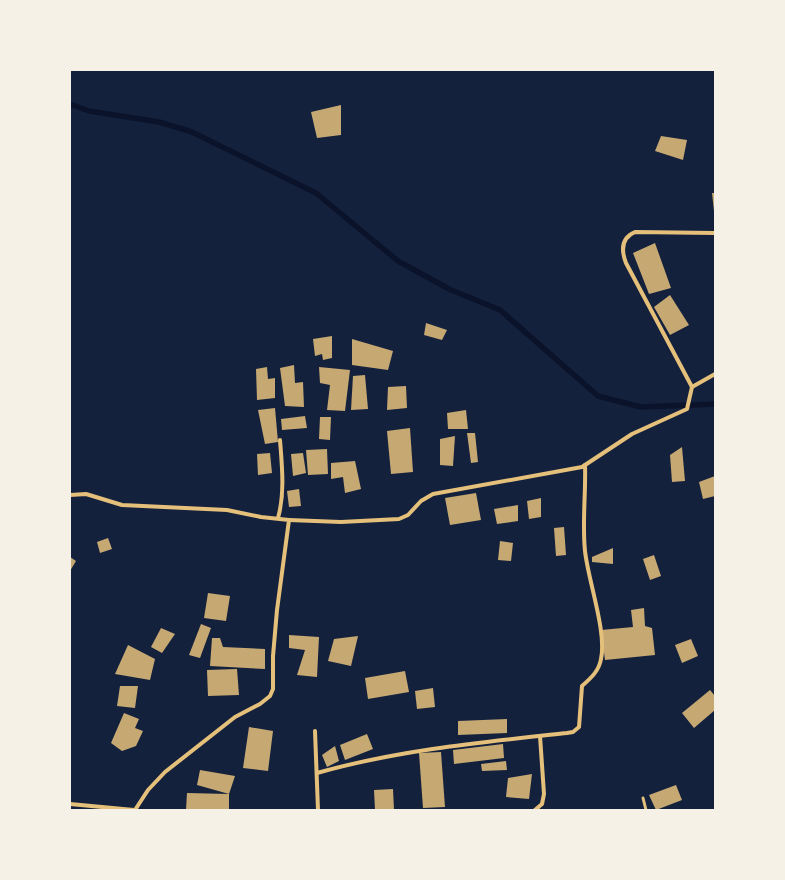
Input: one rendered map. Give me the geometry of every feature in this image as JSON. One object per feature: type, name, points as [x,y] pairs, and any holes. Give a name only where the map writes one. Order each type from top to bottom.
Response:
[{"type":"street","points":[[70,495],[86,494],[122,505],[227,510],[261,517],[290,520],[341,522],[399,519],[408,514],[420,501],[433,494],[585,465],[632,434],[687,409],[692,387],[626,263],[622,248],[624,241],[629,235],[635,232],[715,233]]},
{"type":"street","points":[[692,387],[715,374]]},
{"type":"street","points":[[278,518],[281,507],[282,492],[280,440]]},
{"type":"street","points":[[317,773],[346,765],[408,753],[573,732],[579,726],[581,719],[582,686],[596,673],[601,659],[599,623],[585,545],[585,465]]},
{"type":"street","points":[[70,804],[135,810],[148,790],[165,772],[235,717],[260,704],[270,696],[273,688],[273,656],[277,610],[290,520]]},
{"type":"street","points":[[315,731],[318,810]]},
{"type":"street","points":[[535,810],[542,804],[544,794],[540,736]]},
{"type":"lane","points":[[643,798],[646,810]]},
{"type":"building","points":[[341,105],[341,135],[317,138],[311,112]]},
{"type":"building","points":[[661,136],[687,140],[683,160],[655,151]]},
{"type":"building","points":[[712,193],[715,193],[715,211],[714,211]]},
{"type":"building","points":[[655,243],[671,288],[649,294],[633,253]]},
{"type":"building","points":[[670,295],[689,325],[670,335],[654,307]]},
{"type":"building","points":[[426,323],[447,330],[442,340],[424,335]]},
{"type":"building","points":[[332,336],[332,358],[323,360],[322,354],[315,356],[313,339]]},
{"type":"building","points":[[352,339],[393,351],[388,370],[352,365]]},
{"type":"building","points":[[294,365],[295,383],[303,382],[304,407],[285,406],[280,368]]},
{"type":"building","points":[[267,367],[268,379],[275,378],[275,398],[257,400],[256,369]]},
{"type":"building","points":[[319,367],[350,370],[345,411],[327,410],[330,385],[320,383]]},
{"type":"building","points":[[365,375],[368,409],[351,410],[353,376]]},
{"type":"building","points":[[406,386],[407,408],[387,410],[388,387]]},
{"type":"building","points":[[275,408],[278,442],[265,444],[258,410]]},
{"type":"building","points":[[466,410],[468,429],[448,429],[447,413]]},
{"type":"building","points":[[305,416],[307,428],[282,430],[281,419]]},
{"type":"building","points":[[320,417],[331,417],[330,440],[319,439]]},
{"type":"building","points":[[410,428],[413,472],[391,474],[387,431]]},
{"type":"building","points":[[467,433],[475,433],[478,462],[471,463]]},
{"type":"building","points":[[455,436],[453,466],[440,465],[440,439]]},
{"type":"building","points":[[682,447],[685,481],[672,482],[670,455]]},
{"type":"building","points":[[327,449],[328,474],[308,475],[306,450]]},
{"type":"building","points":[[270,453],[272,473],[258,475],[257,454]]},
{"type":"building","points":[[303,453],[306,473],[293,476],[291,454]]},
{"type":"building","points":[[355,461],[361,489],[345,493],[343,477],[331,479],[331,463]]},
{"type":"building","points":[[715,476],[715,496],[703,499],[699,482]]},
{"type":"building","points":[[299,489],[301,506],[289,507],[287,491]]},
{"type":"building","points":[[476,493],[481,520],[450,525],[445,498]]},
{"type":"building","points":[[541,498],[541,517],[529,519],[527,501]]},
{"type":"building","points":[[518,505],[518,521],[497,524],[494,509]]},
{"type":"building","points":[[564,527],[566,555],[556,556],[554,528]]},
{"type":"building","points":[[108,538],[112,549],[100,553],[97,542]]},
{"type":"building","points":[[500,541],[513,543],[511,561],[498,560]]},
{"type":"building","points":[[613,548],[613,564],[592,562],[592,557]]},
{"type":"building","points":[[654,555],[661,576],[650,580],[643,559]]},
{"type":"building","points":[[70,557],[76,561],[70,571]]},
{"type":"building","points":[[208,593],[230,596],[226,621],[204,618]]},
{"type":"building","points":[[644,608],[645,626],[652,628],[655,655],[605,660],[601,630],[633,627],[631,610]]},
{"type":"building","points":[[201,624],[211,628],[200,658],[189,655]]},
{"type":"building","points":[[161,628],[175,634],[162,653],[151,647]]},
{"type":"building","points":[[289,635],[319,637],[317,677],[297,675],[305,650],[289,648]]},
{"type":"building","points":[[358,636],[351,666],[328,661],[334,639]]},
{"type":"building","points":[[212,638],[220,638],[223,647],[265,649],[265,669],[210,666]]},
{"type":"building","points":[[691,639],[698,656],[682,663],[675,645]]},
{"type":"building","points":[[128,645],[155,659],[150,680],[115,674]]},
{"type":"building","points":[[237,669],[239,695],[208,696],[207,670]]},
{"type":"building","points":[[405,671],[409,692],[368,699],[365,678]]},
{"type":"building","points":[[120,686],[138,686],[135,708],[117,706]]},
{"type":"building","points":[[433,688],[435,707],[417,709],[415,691]]},
{"type":"building","points":[[710,690],[715,696],[715,710],[694,728],[682,713]]},
{"type":"building","points":[[124,713],[139,719],[135,728],[143,731],[136,746],[122,751],[111,743]]},
{"type":"building","points":[[507,719],[507,733],[458,735],[458,721]]},
{"type":"building","points":[[249,727],[273,731],[268,771],[243,768]]},
{"type":"building","points":[[367,734],[373,749],[345,760],[340,745]]},
{"type":"building","points":[[503,744],[504,758],[454,764],[453,750]]},
{"type":"building","points":[[335,746],[339,761],[327,767],[322,755]]},
{"type":"building","points":[[441,752],[445,807],[423,808],[419,753]]},
{"type":"building","points":[[506,761],[507,770],[482,771],[481,764]]},
{"type":"building","points":[[200,770],[235,776],[229,794],[197,785]]},
{"type":"building","points":[[532,774],[529,799],[506,797],[508,778]]},
{"type":"building","points":[[676,785],[682,800],[656,810],[649,795]]},
{"type":"building","points":[[393,789],[394,810],[375,810],[374,790]]},
{"type":"building","points":[[187,793],[229,794],[229,810],[186,810]]},
{"type":"waterway","points":[[70,104],[89,111],[159,122],[192,132],[316,193],[398,261],[449,289],[500,310],[598,396],[641,407],[715,404]]}]
